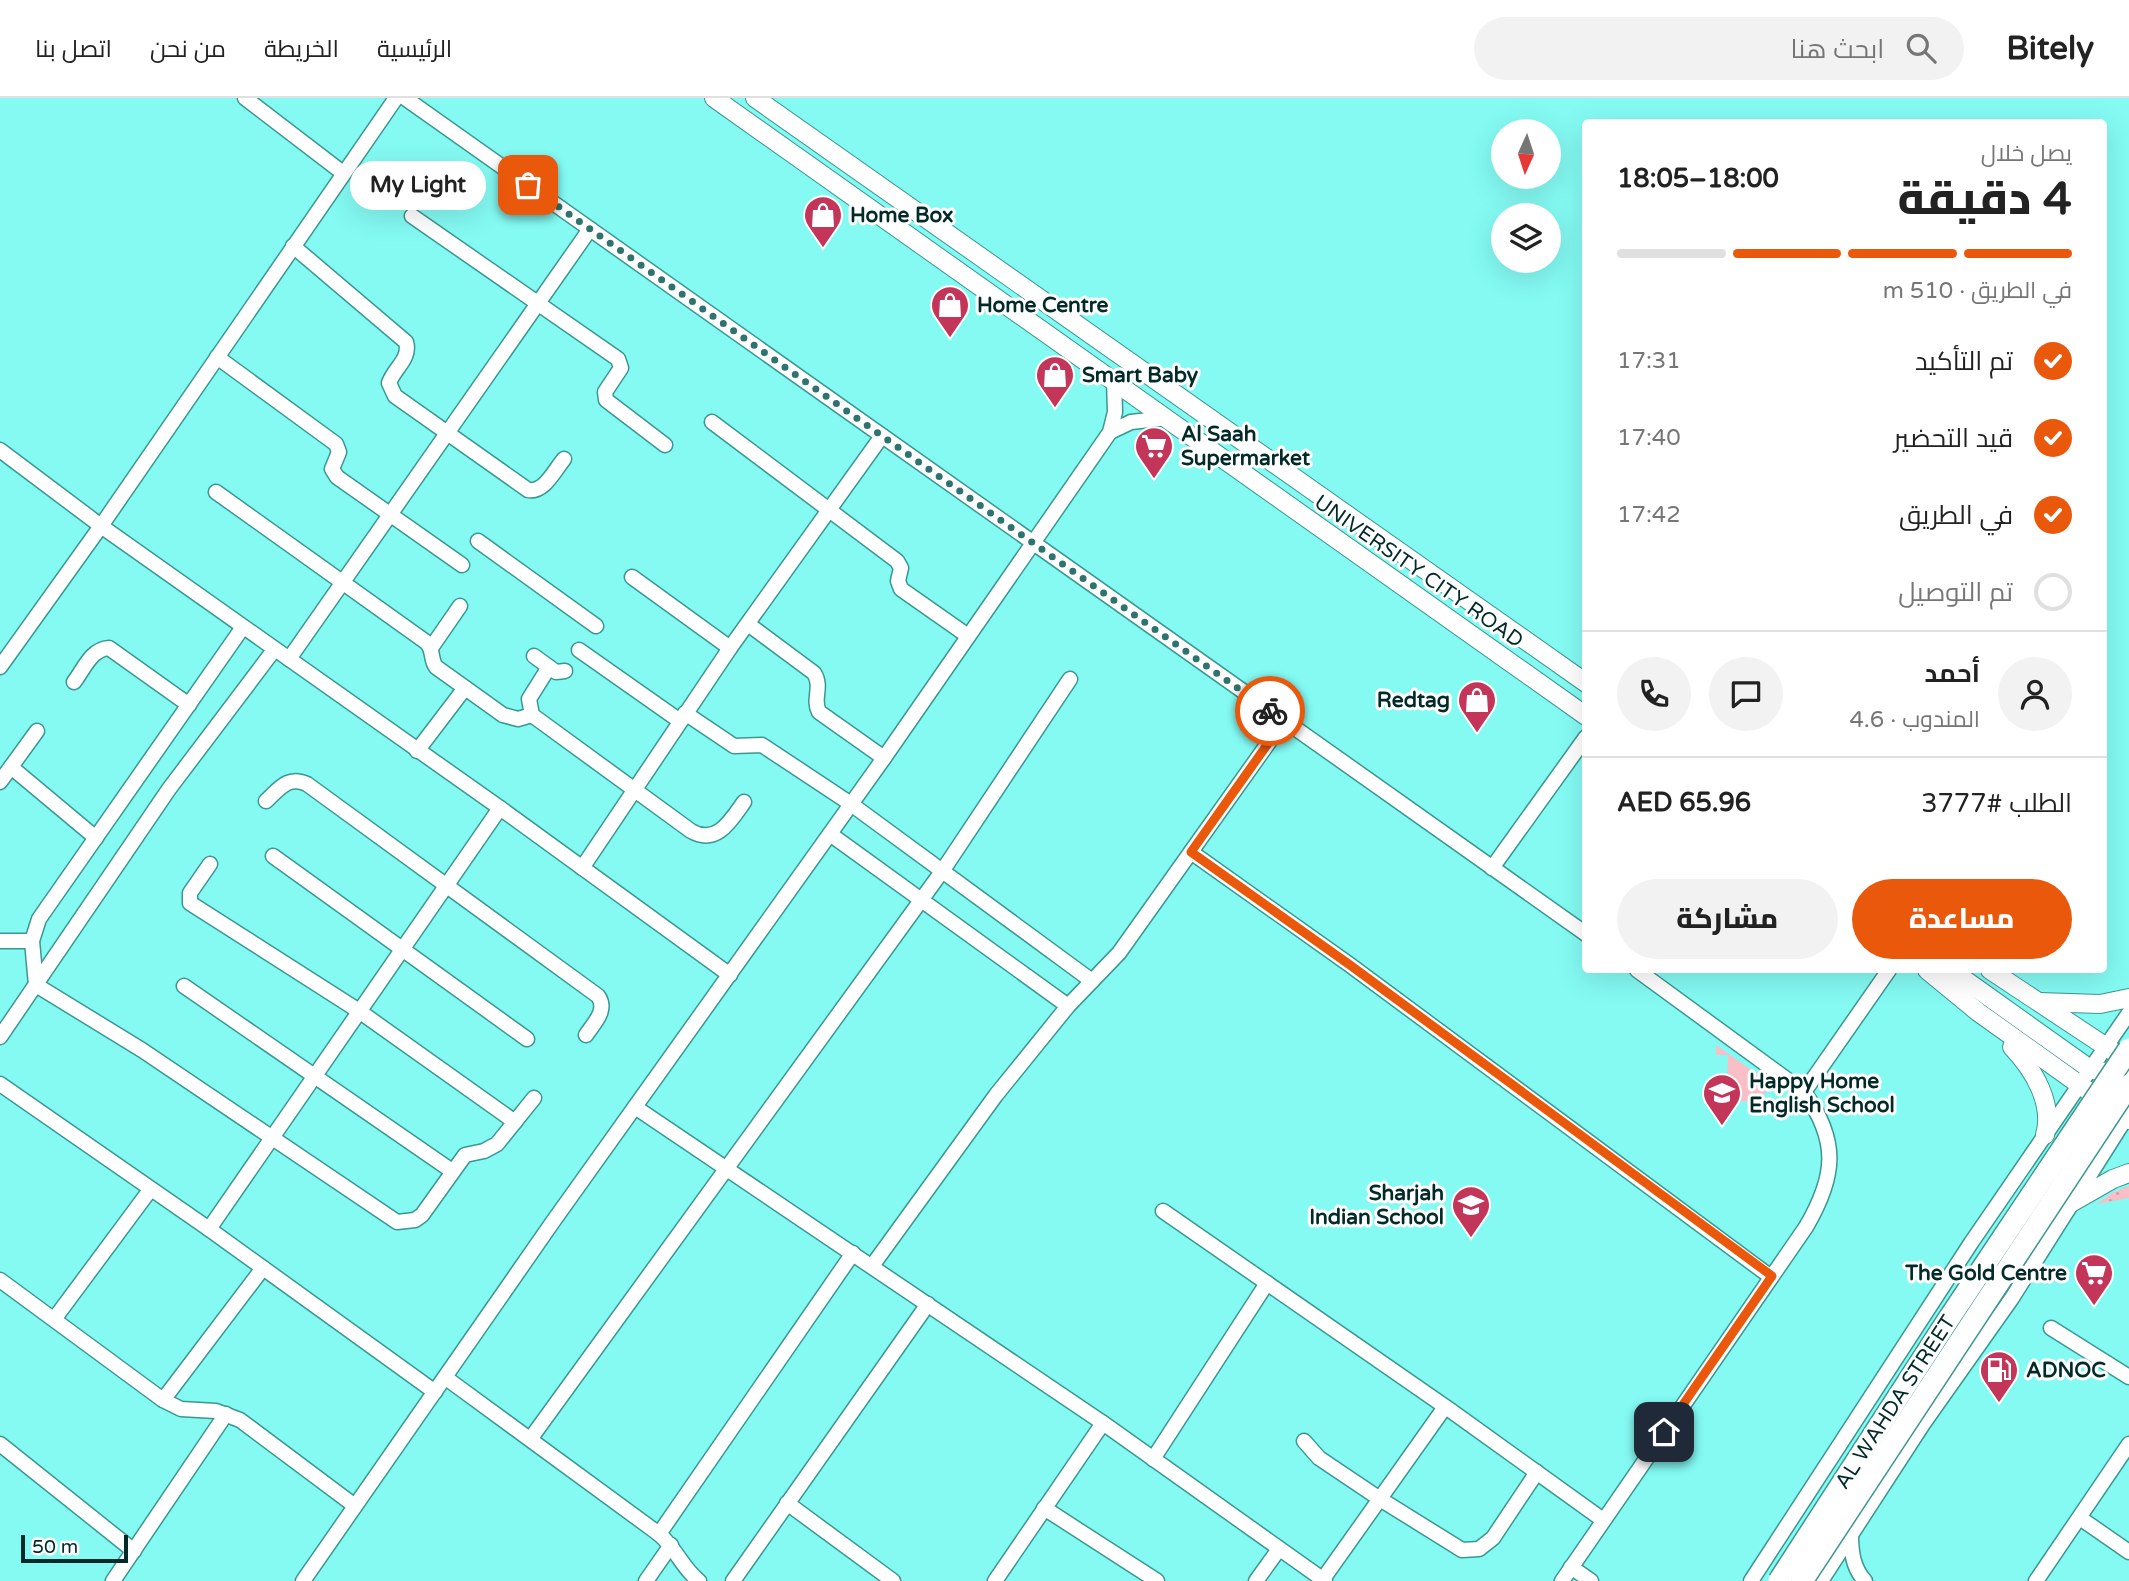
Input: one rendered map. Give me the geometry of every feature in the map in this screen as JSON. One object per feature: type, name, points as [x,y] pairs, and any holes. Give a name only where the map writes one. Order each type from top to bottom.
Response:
[{"type":"highway","name":"AL WAHDA STREET","points":[[1779,1581],[1946,1323],[2129,1049]]},
{"type":"highway","name":"AL WAHDA STREET","points":[[1802,1581],[2129,1085]]},
{"type":"main road","name":"UNIVERSITY CITY ROAD","points":[[714,98],[1582,713]]},
{"type":"main road","name":"UNIVERSITY CITY ROAD","points":[[755,98],[1582,680]]},
{"type":"main road","points":[[1931,973],[1978,1012],[2128,1117]]},
{"type":"main road","points":[[1955,973],[2090,1069],[2102,1072],[2129,1070]]},
{"type":"main road","points":[[1995,973],[2129,1062]]},
{"type":"main road","points":[[2039,1002],[2100,1004],[2129,998]]},
{"type":"main road","points":[[1978,1012],[2026,1062],[2033,1073],[2046,1112],[2045,1135]]},
{"type":"main road","points":[[2079,1085],[2111,1085],[2129,1092]]},
{"type":"main road","points":[[2071,1203],[2129,1173]]},
{"type":"street","points":[[245,98],[343,173]]},
{"type":"street","points":[[0,667],[101,526],[396,98]]},
{"type":"street","points":[[405,98],[1582,930]]},
{"type":"street","points":[[412,216],[618,359],[621,368],[605,392],[606,400],[665,445]]},
{"type":"street","points":[[289,660],[590,229]]},
{"type":"street","points":[[293,246],[402,338],[408,347],[407,352],[390,377],[389,388],[395,396],[531,491],[541,488],[564,459]]},
{"type":"street","points":[[217,357],[336,444],[339,452],[333,465],[334,474],[462,565]]},
{"type":"street","points":[[303,1581],[635,1107],[884,758],[1110,432],[1116,401],[1114,380]]},
{"type":"street","points":[[1110,432],[1131,422],[1167,418]]},
{"type":"street","points":[[712,422],[897,561],[901,568],[898,581],[901,589],[968,636]]},
{"type":"street","points":[[582,868],[730,648],[882,436]]},
{"type":"street","points":[[0,450],[101,526],[500,808],[730,975]]},
{"type":"street","points":[[216,492],[426,642],[431,648],[436,667],[465,688],[510,718],[532,715]]},
{"type":"street","points":[[478,541],[596,626]]},
{"type":"street","points":[[632,577],[730,648]]},
{"type":"street","points":[[431,648],[460,606]]},
{"type":"street","points":[[748,624],[814,673],[819,684],[816,702],[819,712],[884,758]]},
{"type":"street","points":[[36,985],[32,941],[39,919],[243,627]]},
{"type":"street","points":[[74,682],[98,650],[109,648],[189,705]]},
{"type":"street","points":[[0,1037],[169,789],[274,650]]},
{"type":"street","points":[[579,650],[683,717],[734,746],[762,745],[851,804],[1092,981]]},
{"type":"street","points":[[534,656],[558,673],[565,671]]},
{"type":"street","points":[[549,667],[529,699],[532,715],[691,831],[702,836],[719,833],[744,802]]},
{"type":"street","points":[[531,1438],[943,870],[1070,679]]},
{"type":"street","points":[[417,751],[465,688]]},
{"type":"street","points":[[872,1266],[996,1095],[1068,1006],[1118,953],[1284,721]]},
{"type":"street","points":[[0,782],[37,731]]},
{"type":"street","points":[[1492,867],[1582,743]]},
{"type":"street","points":[[11,767],[96,838]]},
{"type":"street","points":[[266,801],[291,780],[307,783],[446,884],[598,996],[603,1009],[586,1035]]},
{"type":"street","points":[[209,1229],[500,808]]},
{"type":"street","points":[[830,834],[1068,1006]]},
{"type":"street","points":[[1191,852],[1361,973],[1772,1276]]},
{"type":"street","points":[[273,856],[527,1039]]},
{"type":"street","points":[[210,864],[190,893],[190,903],[359,1011],[515,1122]]},
{"type":"street","points":[[0,942],[32,941]]},
{"type":"street","points":[[1562,1581],[1821,1202],[1828,1179],[1830,1156],[1826,1133],[1817,1111],[1804,1092],[1641,973]]},
{"type":"street","points":[[1804,1092],[1887,973]]},
{"type":"street","points":[[36,985],[142,1050],[397,1222],[415,1220],[422,1214],[465,1156],[497,1144],[534,1097]]},
{"type":"street","points":[[184,986],[452,1171]]},
{"type":"street","points":[[1751,1581],[1964,1254],[2129,1013]]},
{"type":"street","points":[[0,1084],[209,1229],[435,1392]]},
{"type":"street","points":[[635,1107],[1103,1423],[1324,1580],[1445,1407]]},
{"type":"street","points":[[1821,1581],[1923,1424],[2006,1308],[2128,1117]]},
{"type":"street","points":[[55,1318],[150,1190]]},
{"type":"street","points":[[1163,1211],[1445,1407],[1603,1521]]},
{"type":"street","points":[[659,1534],[853,1253]]},
{"type":"street","points":[[163,1400],[263,1268]]},
{"type":"street","points":[[1153,1459],[1267,1283]]},
{"type":"street","points":[[2,1287],[55,1318],[163,1400],[181,1409],[226,1414],[247,1424],[355,1506]]},
{"type":"street","points":[[733,1581],[928,1304]]},
{"type":"street","points":[[2051,1328],[2129,1377]]},
{"type":"street","points":[[446,1378],[659,1534],[671,1545],[687,1571],[699,1581]]},
{"type":"street","points":[[113,1581],[226,1414]]},
{"type":"street","points":[[995,1581],[1103,1423]]},
{"type":"street","points":[[1304,1441],[1319,1458],[1380,1499],[1453,1546],[1470,1550],[1486,1545],[1493,1538],[1537,1472]]},
{"type":"street","points":[[0,1444],[134,1551]]},
{"type":"street","points":[[2036,1581],[2129,1444]]},
{"type":"street","points":[[788,1503],[893,1581]]},
{"type":"street","points":[[1044,1508],[1157,1581]]},
{"type":"street","points":[[2080,1518],[2129,1552]]},
{"type":"street","points":[[1851,1534],[1854,1564],[1865,1581]]},
{"type":"street","points":[[646,1581],[671,1545]]},
{"type":"street","points":[[1256,1581],[1279,1549]]},
{"type":"street","points":[[1571,1567],[1591,1581]]},
{"type":"shaded area","points":[[1716,1045],[1771,1084],[1759,1102],[1736,1101],[1736,1092],[1727,1092],[1728,1055],[1716,1055]]},
{"type":"shaded area","points":[[2129,1186],[2129,1198],[2096,1204],[2114,1192]]},
{"type":"way so far","points":[[528,185],[1270,711]]},
{"type":"place","name":"My Light","points":[[528,185]]},
{"type":"place","name":"Home Box","points":[[823,249]]},
{"type":"place","name":"Home Centre","points":[[950,339]]},
{"type":"place","name":"Smart Baby","points":[[1055,409]]},
{"type":"place","name":"Al Saah Supermarket","points":[[1154,480]]},
{"type":"place","name":"Redtag","points":[[1477,734]]},
{"type":"place","name":"Happy Home English School","points":[[1722,1127]]},
{"type":"place","name":"Sharjah Indian School","points":[[1471,1239]]},
{"type":"place","name":"The Gold Centre","points":[[2094,1307]]},
{"type":"place","name":"ADNOC","points":[[1999,1404]]},
{"type":"route","points":[[1270,711],[1284,721],[1191,852],[1350,965],[1772,1276],[1664,1432]]}]
